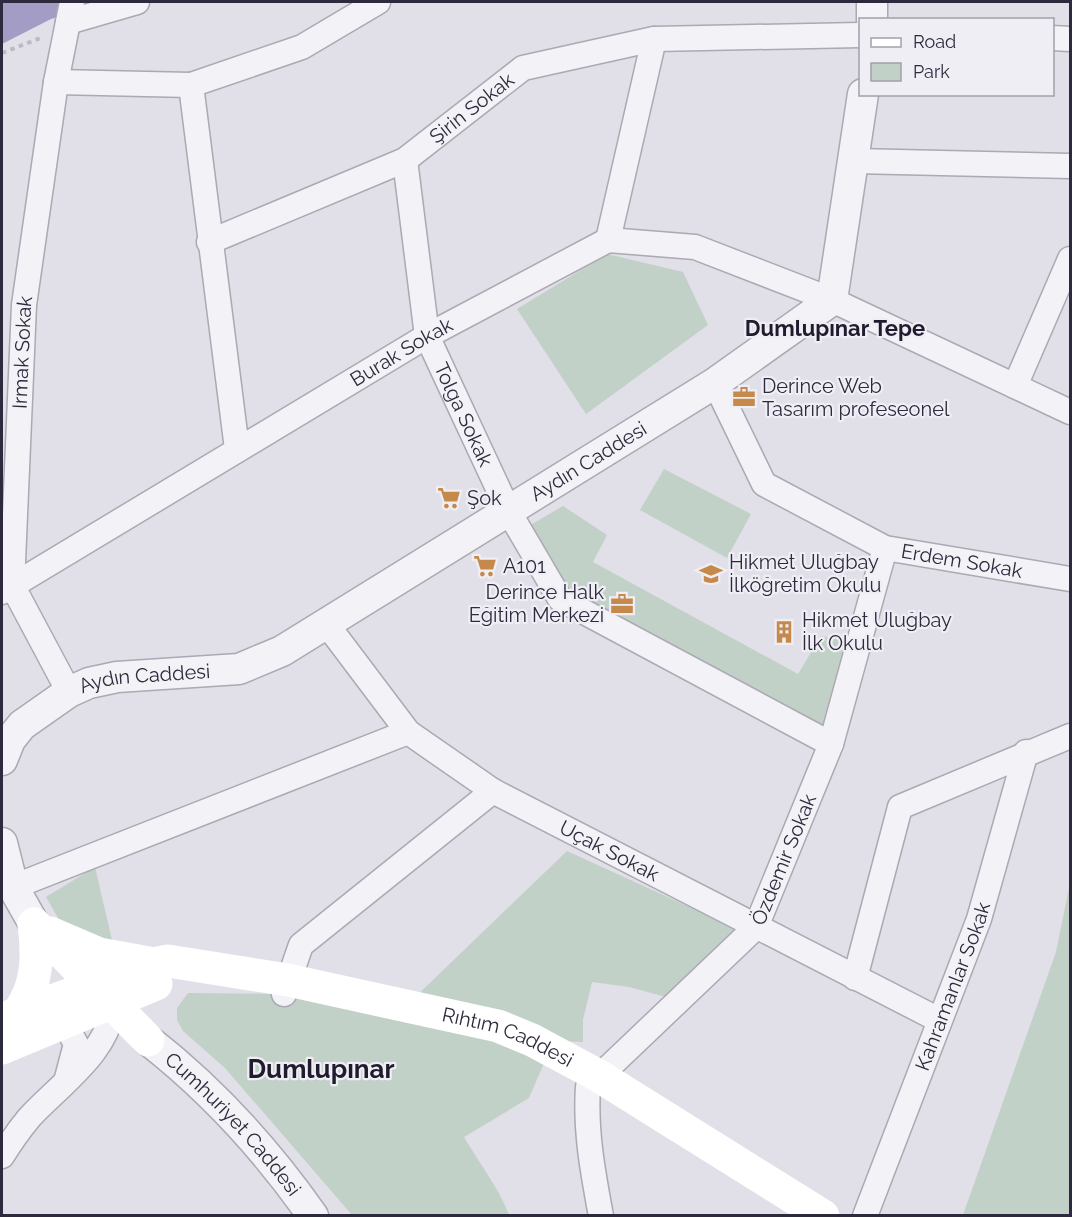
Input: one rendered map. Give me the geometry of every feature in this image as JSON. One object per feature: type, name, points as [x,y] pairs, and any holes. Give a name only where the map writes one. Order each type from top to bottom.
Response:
[{"type":"main road","name":"Rıhtım Caddesi","points":[[33,924],[99,954],[166,974],[286,987],[470,1032],[501,1042],[594,1082],[823,1215]]},
{"type":"main road","points":[[33,924],[104,1006],[148,1040]]},
{"type":"main road","points":[[10,1016],[28,999],[35,975],[37,947],[33,924]]},
{"type":"main road","points":[[2,1048],[104,1006],[166,974]]},
{"type":"main road","points":[[148,1040],[147,1008],[166,974]]},
{"type":"main road","points":[[10,1016],[104,1006]]},
{"type":"main road","name":"Rıhtım Caddesi","points":[[594,1082],[802,1215]]},
{"type":"street","points":[[70,12],[137,2]]},
{"type":"street","points":[[56,82],[191,85],[302,47],[378,2]]},
{"type":"street","points":[[872,2],[872,18]]},
{"type":"street","name":"Irmak Sokak","points":[[7,589],[24,305],[56,82],[70,12]]},
{"type":"street","name":"Şirin Sokak","points":[[209,242],[405,160],[523,68],[654,39],[859,35]]},
{"type":"street","points":[[1054,38],[1071,39]]},
{"type":"street","points":[[654,39],[608,240],[695,248],[832,300],[1071,412]]},
{"type":"street","points":[[191,85],[209,242],[237,449]]},
{"type":"street","points":[[832,300],[863,96]]},
{"type":"street","name":"Tolga Sokak","points":[[405,160],[428,336],[508,512],[560,599],[831,744]]},
{"type":"street","points":[[854,161],[1071,166]]},
{"type":"street","name":"Burak Sokak","points":[[7,589],[428,336],[608,240]]},
{"type":"street","points":[[1016,386],[1071,259]]},
{"type":"street","name":"Aydın Caddesi","points":[[2,760],[10,740],[22,725],[69,692],[117,676],[239,669],[282,651],[715,383],[832,300]]},
{"type":"street","name":"Erdem Sokak","points":[[715,383],[764,483],[885,548],[1071,579]]},
{"type":"street","name":"Özdemir Sokak","points":[[594,1082],[756,927],[831,744],[885,548]]},
{"type":"street","points":[[7,589],[69,692]]},
{"type":"street","name":"Uçak Sokak","points":[[326,622],[408,732],[493,790],[939,1020]]},
{"type":"street","points":[[13,887],[408,732]]},
{"type":"street","points":[[855,978],[900,807],[1026,752],[1071,736]]},
{"type":"street","name":"Kahramanlar Sokak","points":[[865,1215],[980,919],[1026,752]]},
{"type":"street","points":[[286,987],[301,945],[493,790]]},
{"type":"street","points":[[2,843],[13,887],[33,924]]},
{"type":"street","points":[[2,1156],[29,1119],[96,1049],[104,1006]]},
{"type":"street","points":[[57,1026],[69,1031],[76,1044],[67,1079]]},
{"type":"street","name":"Cumhuriyet Caddesi","points":[[148,1040],[212,1094],[270,1159],[313,1215]]},
{"type":"street","points":[[594,1082],[587,1119],[601,1215]]},
{"type":"path","points":[[2,53],[49,34],[70,12]]},
{"type":"green space","points":[[607,254],[683,272],[708,325],[586,414],[517,309]]},
{"type":"green space","points":[[664,469],[751,514],[727,558],[640,510]]},
{"type":"green space","points":[[563,506],[607,535],[593,562],[798,674],[821,636],[859,642],[831,744],[560,599],[520,531]]},
{"type":"green space","points":[[567,851],[742,931],[666,997],[629,987],[592,982],[583,1020],[583,1042],[532,1040],[407,1005]]},
{"type":"green space","points":[[95,867],[112,940],[103,947],[61,923],[46,897]]},
{"type":"green space","points":[[1070,883],[1070,1215],[963,1215],[1056,952]]},
{"type":"green space","points":[[188,993],[284,994],[470,1032],[544,1063],[529,1098],[464,1137],[494,1185],[509,1215],[352,1215],[225,1068],[183,1031],[177,1020],[177,1008]]},
{"type":"shaded area","points":[[2,2],[109,2],[51,19],[2,44]]},
{"type":"place","name":"Derince Web Tasarım profeseonel","points":[[744,397]]},
{"type":"place","name":"Şok","points":[[449,498]]},
{"type":"place","name":"A101","points":[[485,566]]},
{"type":"place","name":"Hikmet Uluğbay İlköğretim Okulu","points":[[711,574]]},
{"type":"place","name":"Derince Halk Eğitim Merkezi","points":[[622,604]]},
{"type":"place","name":"Hikmet Uluğbay İlk Okulu","points":[[784,632]]},
{"type":"district","name":"Dumlupınar Tepe","points":[[835,328]]},
{"type":"district","name":"Dumlupınar","points":[[321,1069]]}]
